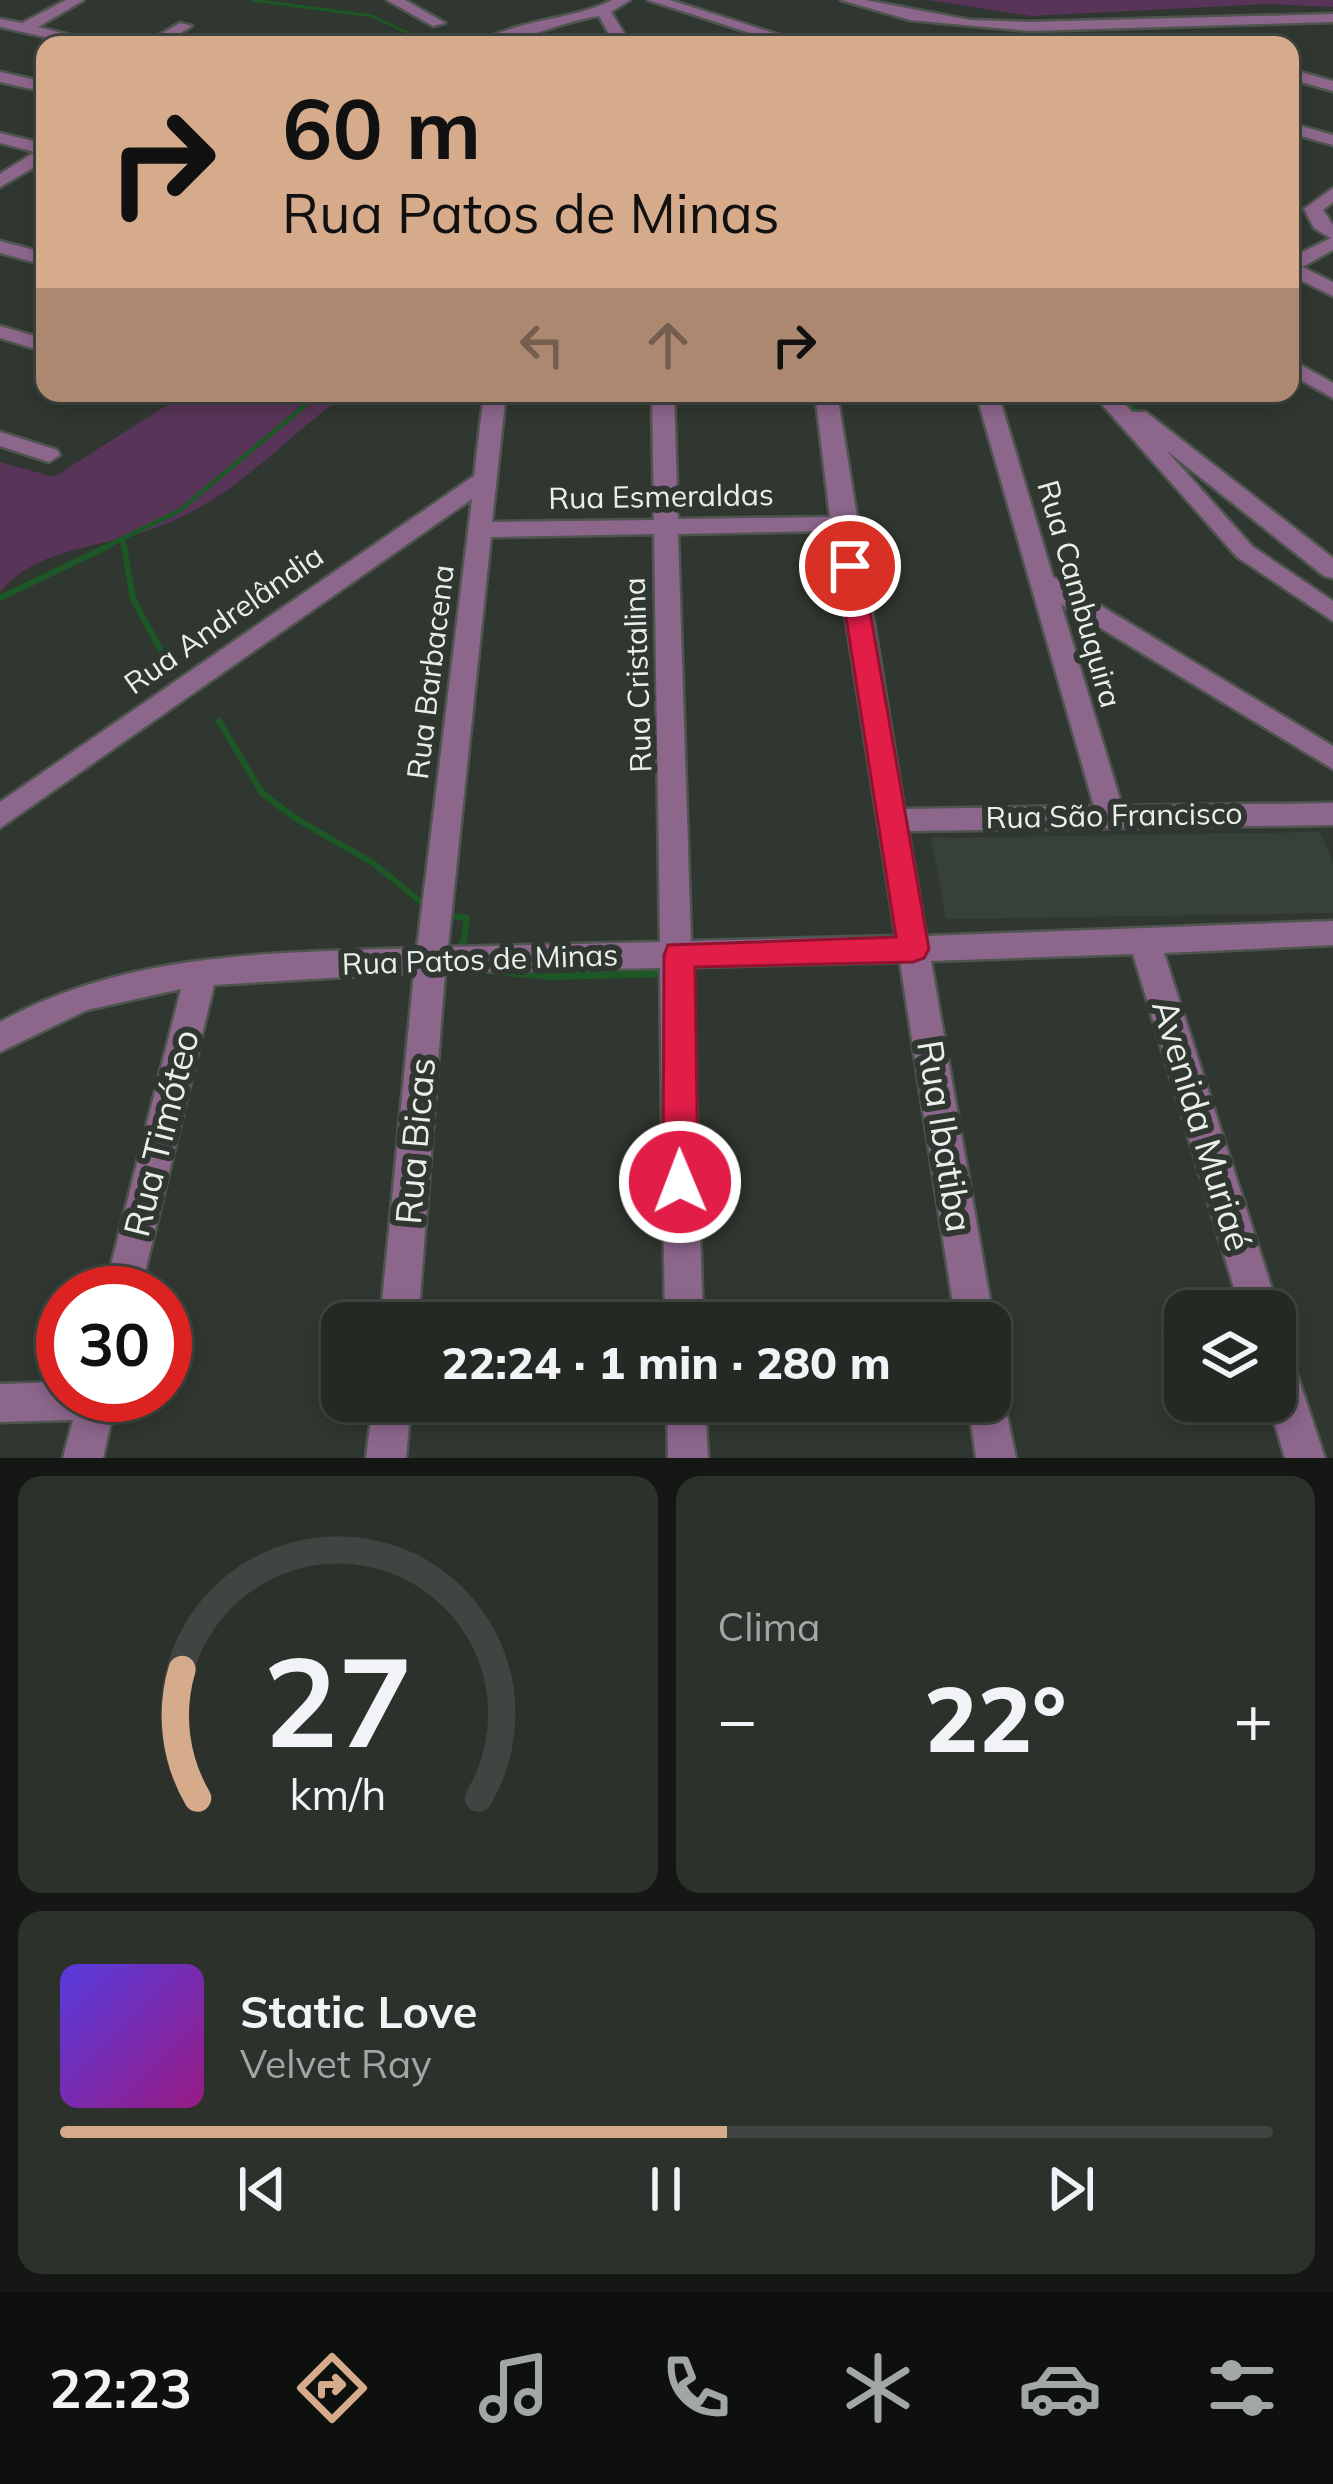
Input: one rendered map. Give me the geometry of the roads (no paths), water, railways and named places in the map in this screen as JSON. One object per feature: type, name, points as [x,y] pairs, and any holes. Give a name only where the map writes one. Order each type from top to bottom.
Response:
[{"type":"street","points":[[25,28],[77,0]]},
{"type":"street","points":[[394,0],[438,22]]},
{"type":"street","points":[[655,0],[773,36]]},
{"type":"street","points":[[848,0],[921,20],[982,28],[1333,18]]},
{"type":"street","points":[[504,36],[570,7],[615,4],[621,36]]},
{"type":"street","points":[[0,23],[61,36]]},
{"type":"street","points":[[166,36],[184,26]]},
{"type":"street","points":[[1299,69],[1333,64]]},
{"type":"street","points":[[1299,73],[1333,86]]},
{"type":"street","points":[[0,77],[36,85]]},
{"type":"street","points":[[1299,131],[1333,140]]},
{"type":"street","points":[[0,138],[36,148]]},
{"type":"street","points":[[7,178],[36,157]]},
{"type":"street","points":[[1317,198],[1314,216],[1333,232]]},
{"type":"street","points":[[1299,262],[1333,243]]},
{"type":"street","points":[[0,247],[36,257]]},
{"type":"street","points":[[1299,272],[1333,290]]},
{"type":"street","points":[[0,332],[36,343]]},
{"type":"street","points":[[1299,371],[1333,392]]},
{"type":"street","name":"Rua Barbacena","points":[[430,959],[494,402]]},
{"type":"street","name":"Rua Cristalina","points":[[663,402],[684,1302]]},
{"type":"street","name":"Rua Ibatiba","points":[[827,402],[843,524],[972,1302]]},
{"type":"street","name":"Rua Cambuquira","points":[[990,402],[1110,814]]},
{"type":"street","points":[[1113,402],[1245,552],[1333,613]]},
{"type":"street","points":[[1117,402],[1333,570]]},
{"type":"street","points":[[0,440],[49,455]]},
{"type":"street","name":"Rua Andrelândia","points":[[0,818],[486,478]]},
{"type":"street","name":"Rua Esmeraldas","points":[[481,530],[843,524]]},
{"type":"street","points":[[1040,580],[1333,759]]},
{"type":"street","points":[[1058,639],[1081,626],[1111,623]]},
{"type":"street","name":"Rua São Francisco","points":[[895,820],[1333,814]]},
{"type":"street","name":"Rua Patos de Minas","points":[[0,1038],[34,1017],[108,987],[201,973],[430,959],[913,949],[1333,933]]},
{"type":"street","name":"Avenida Muriaé","points":[[1144,940],[1253,1290]]},
{"type":"street","name":"Rua Bicas","points":[[401,1302],[430,959]]},
{"type":"street","name":"Rua Timóteo","points":[[129,1266],[201,973]]},
{"type":"street","points":[[0,1403],[36,1401]]},
{"type":"street","points":[[83,1458],[91,1422]]},
{"type":"street","points":[[386,1458],[390,1422]]},
{"type":"street","points":[[687,1422],[688,1458]]},
{"type":"street","points":[[990,1422],[996,1458]]},
{"type":"street","points":[[1294,1422],[1305,1458]]},
{"type":"waterway","points":[[252,0],[372,16],[414,36]]},
{"type":"waterway","points":[[101,549],[179,511],[309,402]]},
{"type":"waterway","points":[[1125,402],[1143,417]]},
{"type":"waterway","points":[[123,541],[124,549]]},
{"type":"waterway","points":[[0,598],[108,546]]},
{"type":"waterway","points":[[124,546],[133,599],[173,673]]},
{"type":"waterway","points":[[219,721],[262,793],[373,863],[425,905]]},
{"type":"waterway","points":[[446,915],[467,918],[463,946]]},
{"type":"waterway","points":[[462,953],[463,943]]},
{"type":"waterway","points":[[488,970],[552,976],[667,973]]}]
